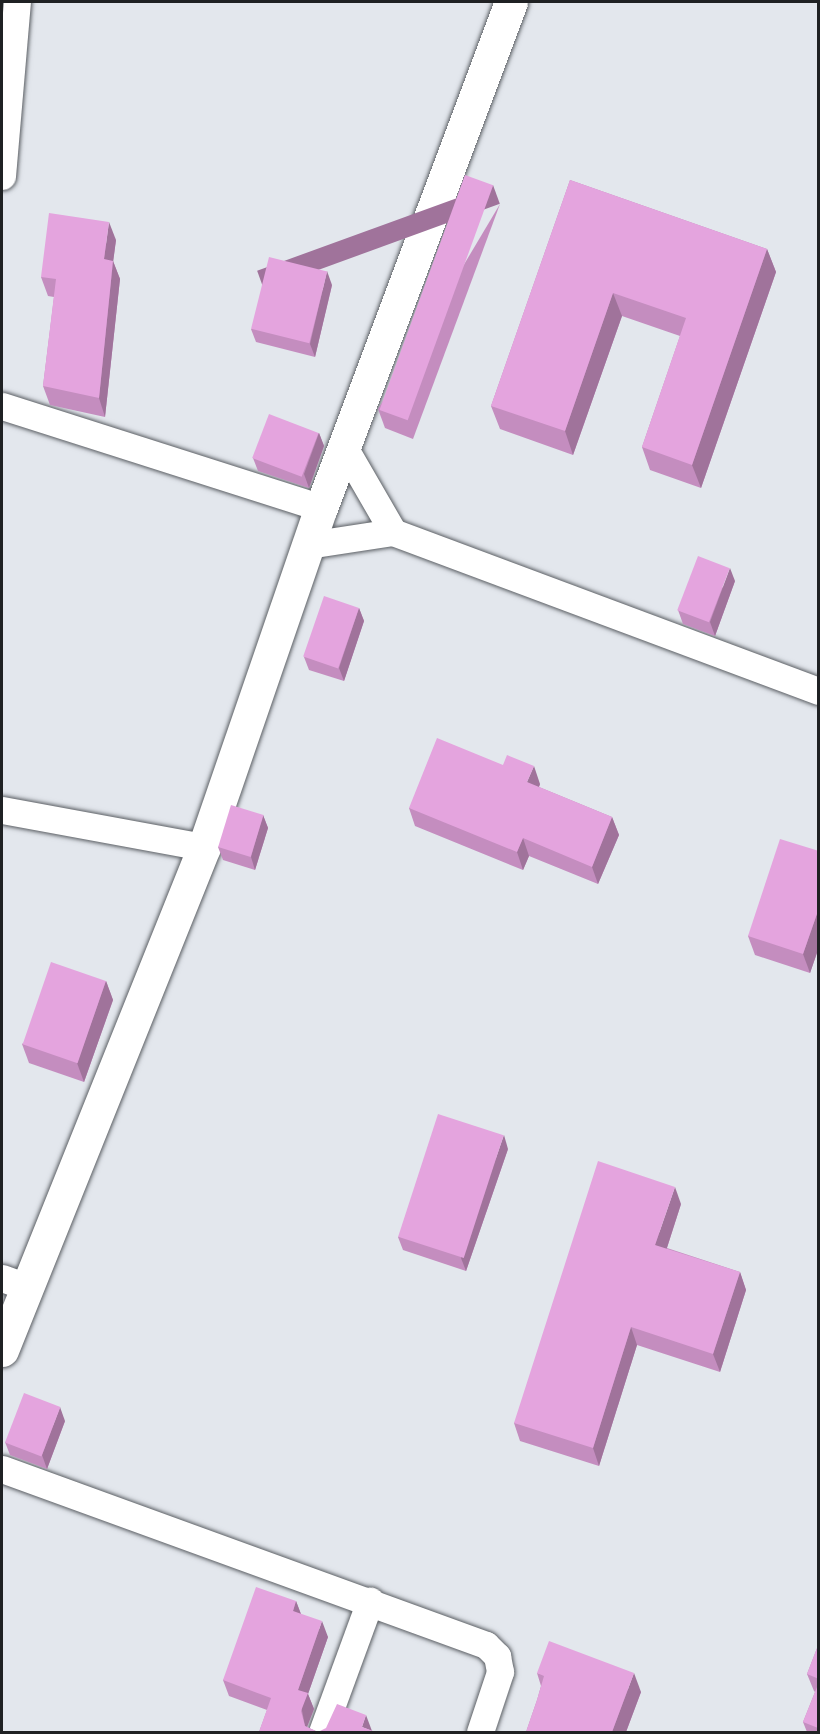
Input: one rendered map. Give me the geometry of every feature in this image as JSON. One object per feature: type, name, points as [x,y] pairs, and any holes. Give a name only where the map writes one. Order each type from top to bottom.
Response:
[{"type":"main road","points":[[2,1350],[14,1283],[204,847],[321,508],[511,2]]},
{"type":"street","points":[[2,176],[17,2]]},
{"type":"street","points":[[2,406],[321,508]]},
{"type":"street","points":[[344,447],[393,532]]},
{"type":"street","points":[[308,545],[393,532],[819,691]]},
{"type":"street","points":[[2,810],[204,847]]},
{"type":"street","points":[[2,1468],[486,1645],[497,1656],[500,1672],[497,1688],[480,1732]]},
{"type":"street","points":[[322,1732],[370,1601]]},
{"type":"building","points":[[465,175],[493,185],[408,420],[379,410]]},
{"type":"building","points":[[570,180],[767,249],[692,465],[642,447],[686,318],[613,293],[565,431],[491,406]]},
{"type":"building","points":[[49,213],[109,222],[104,259],[113,261],[99,398],[43,386],[56,279],[41,277]]},
{"type":"building","points":[[269,257],[327,272],[309,343],[251,329]]},
{"type":"building","points":[[269,414],[318,433],[302,477],[252,458]]},
{"type":"building","points":[[698,556],[730,568],[709,622],[677,610]]},
{"type":"building","points":[[324,596],[359,608],[338,669],[303,657]]},
{"type":"building","points":[[437,738],[503,765],[507,755],[534,766],[527,782],[612,817],[592,867],[523,838],[517,852],[409,808]]},
{"type":"building","points":[[231,805],[264,815],[251,857],[218,847]]},
{"type":"building","points":[[780,839],[819,851],[819,908],[803,954],[748,936]]},
{"type":"building","points":[[51,962],[106,981],[78,1063],[23,1044]]},
{"type":"building","points":[[438,1114],[504,1135],[464,1258],[398,1237]]},
{"type":"building","points":[[598,1161],[675,1187],[655,1245],[740,1272],[713,1354],[631,1327],[593,1448],[514,1423]]},
{"type":"building","points":[[24,1393],[60,1407],[41,1456],[5,1442]]},
{"type":"building","points":[[256,1587],[296,1601],[293,1611],[322,1621],[298,1690],[308,1693],[301,1711],[305,1726],[318,1732],[259,1732],[271,1698],[223,1680]]},
{"type":"building","points":[[549,1641],[634,1673],[612,1732],[526,1732],[544,1676],[537,1673]]},
{"type":"building","points":[[819,1643],[819,1679],[807,1674]]},
{"type":"building","points":[[819,1682],[819,1732],[816,1732],[818,1728],[803,1722]]},
{"type":"building","points":[[337,1704],[366,1715],[362,1727],[376,1732],[318,1732],[326,1728]]}]
